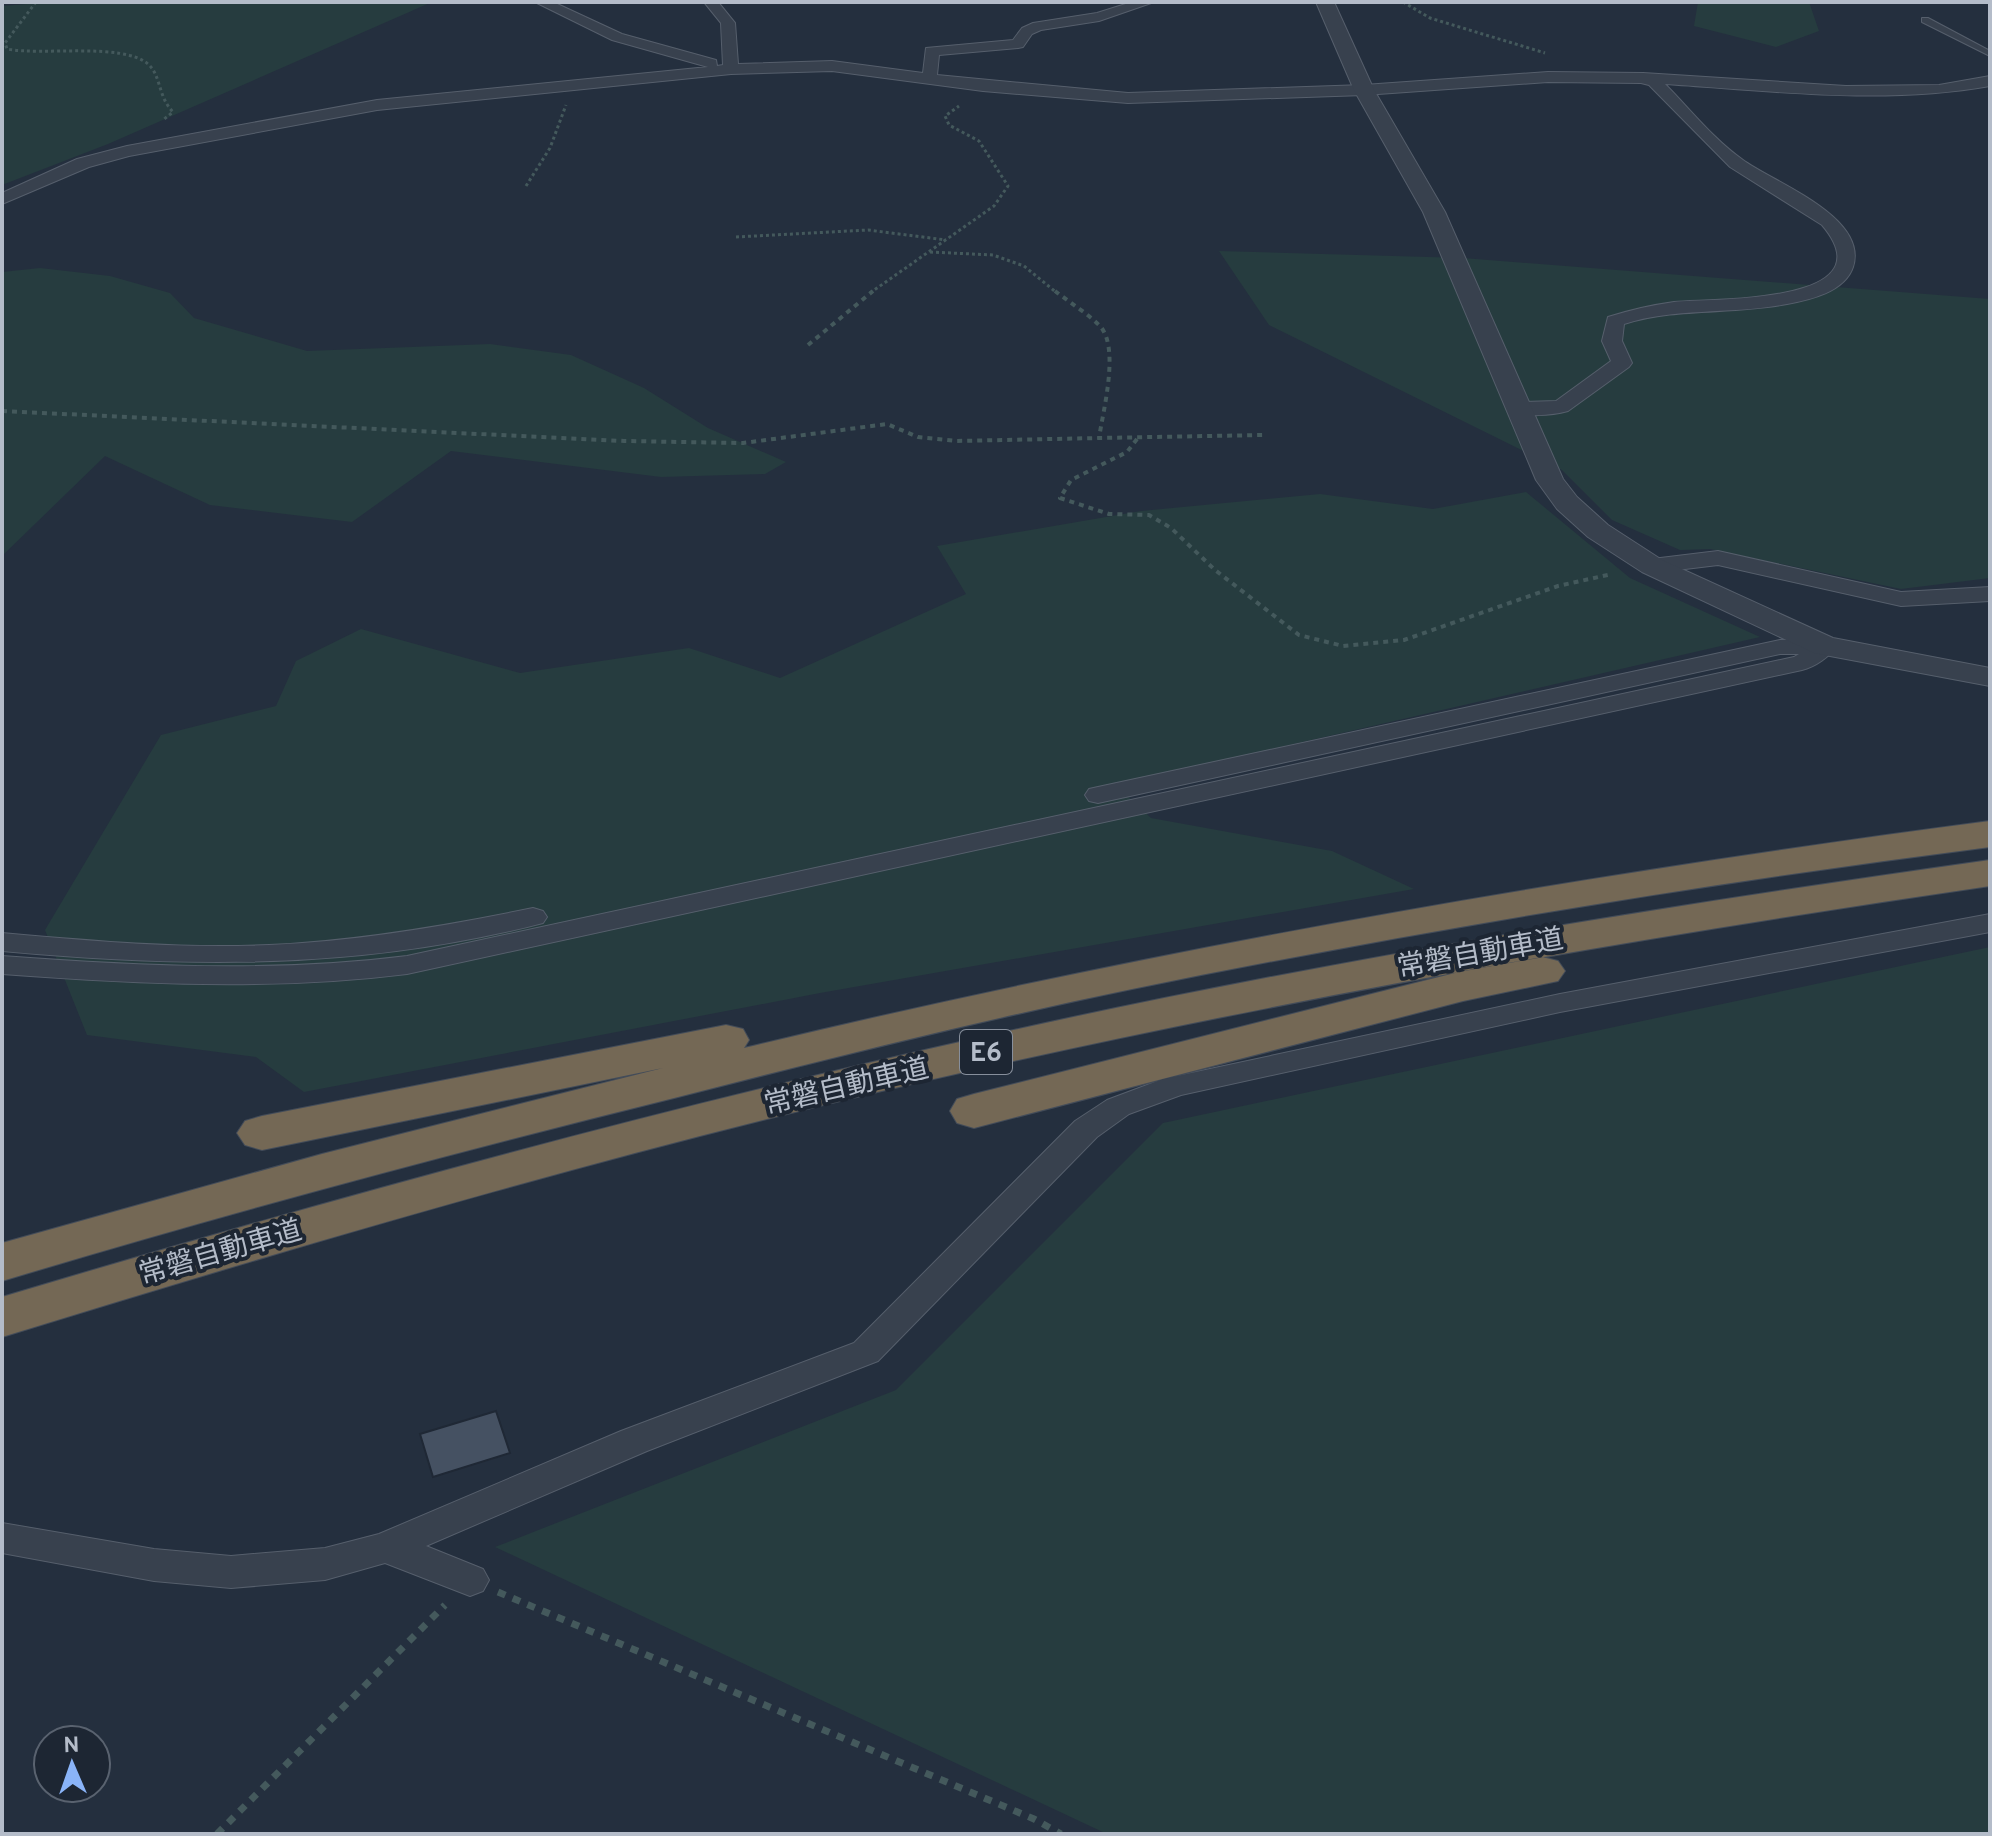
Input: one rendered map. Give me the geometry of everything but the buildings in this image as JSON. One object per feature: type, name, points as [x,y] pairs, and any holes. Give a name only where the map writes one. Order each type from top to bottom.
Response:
[{"type":"highway","name":"常磐自動車道","points":[[2,1262],[173,1210],[451,1137],[831,1043],[1127,976],[1578,894],[1776,862],[1990,834]]},
{"type":"highway","name":"常磐自動車道","points":[[2,1317],[168,1264],[474,1179],[788,1097],[1156,1013],[1610,929],[1807,897],[1990,874]]},
{"type":"highway","points":[[974,1111],[1463,986],[1990,874]]},
{"type":"highway","points":[[262,1133],[818,1022],[1127,976]]},
{"type":"street","points":[[542,2],[617,37],[731,69]]},
{"type":"street","points":[[711,2],[728,23],[731,69]]},
{"type":"street","points":[[928,79],[932,70],[931,51],[1018,44],[1027,31],[1038,26],[1099,17],[1147,2]]},
{"type":"street","points":[[1325,2],[1364,90],[1434,212],[1550,480],[1567,503],[1598,531],[1652,566],[1825,646]]},
{"type":"street","points":[[2,199],[83,163],[127,151],[377,105],[731,69],[832,66],[975,86],[1128,98],[1364,90],[1548,77],[1643,78],[1846,91],[1939,90],[1990,81]]},
{"type":"street","points":[[1521,408],[1561,407],[1622,363],[1612,341],[1615,321],[1660,311],[1785,299],[1828,284],[1839,276],[1846,264],[1848,249],[1844,238],[1832,225],[1808,206],[1734,161],[1654,82],[1643,78]]},
{"type":"street","points":[[1652,566],[1718,558],[1901,599],[1990,594]]},
{"type":"street","points":[[2,965],[90,972],[311,975],[407,965],[1802,663],[1825,646]]},
{"type":"street","points":[[2,942],[101,951],[234,955],[414,941],[1780,647],[1825,646],[1990,677]]},
{"type":"street","points":[[2,1538],[154,1565],[231,1572],[325,1564],[386,1547],[634,1441],[866,1352],[1086,1129],[1118,1107],[1174,1086],[1560,1003],[1990,923]]},
{"type":"street","points":[[386,1547],[470,1580]]},
{"type":"lane","points":[[1925,20],[1990,54]]},
{"type":"path","points":[[36,2],[5,43],[7,49],[22,52],[113,53],[145,60],[152,66],[158,96],[173,112],[127,151]]},
{"type":"path","points":[[1403,2],[1430,18],[1556,56]]},
{"type":"path","points":[[526,186],[542,166],[557,136],[571,85]]},
{"type":"path","points":[[808,345],[865,296],[994,206],[1008,186],[979,141],[949,125],[945,116],[970,96],[975,86]]},
{"type":"path","points":[[736,237],[868,230],[947,241]]},
{"type":"path","points":[[930,252],[1011,259],[1102,328],[1108,340],[1109,356],[1099,438]]},
{"type":"path","points":[[2,411],[624,441],[743,443],[887,424],[918,437],[956,441],[1263,435]]},
{"type":"path","points":[[1137,439],[1127,452],[1071,480],[1060,498],[1109,514],[1149,515],[1171,528],[1215,570],[1299,635],[1343,646],[1404,640],[1558,586],[1652,566]]},
{"type":"path","points":[[217,1834],[470,1580],[1034,1819],[1061,1834]]},
{"type":"green space","points":[[51,2],[432,2],[108,144],[2,185],[2,6]]},
{"type":"green space","points":[[1698,2],[1809,2],[1819,31],[1776,47],[1694,26]]},
{"type":"green space","points":[[1219,251],[1463,258],[1990,299],[1990,578],[1901,589],[1710,549],[1680,550],[1612,520],[1562,470],[1269,325]]},
{"type":"green space","points":[[40,268],[110,276],[170,293],[194,318],[307,351],[490,344],[571,355],[644,388],[708,428],[786,462],[765,474],[661,477],[451,451],[352,522],[210,505],[105,456],[2,556],[2,272]]},
{"type":"green space","points":[[1526,492],[1630,578],[1760,637],[1116,785],[1151,818],[1332,851],[1414,889],[820,993],[304,1092],[256,1057],[87,1035],[45,930],[161,735],[276,706],[296,661],[361,629],[520,673],[689,648],[780,678],[966,594],[937,546],[1141,511],[1320,494],[1433,509]]},
{"type":"green space","points":[[1990,947],[1990,1834],[1107,1834],[495,1547],[896,1390],[1163,1123]]}]
